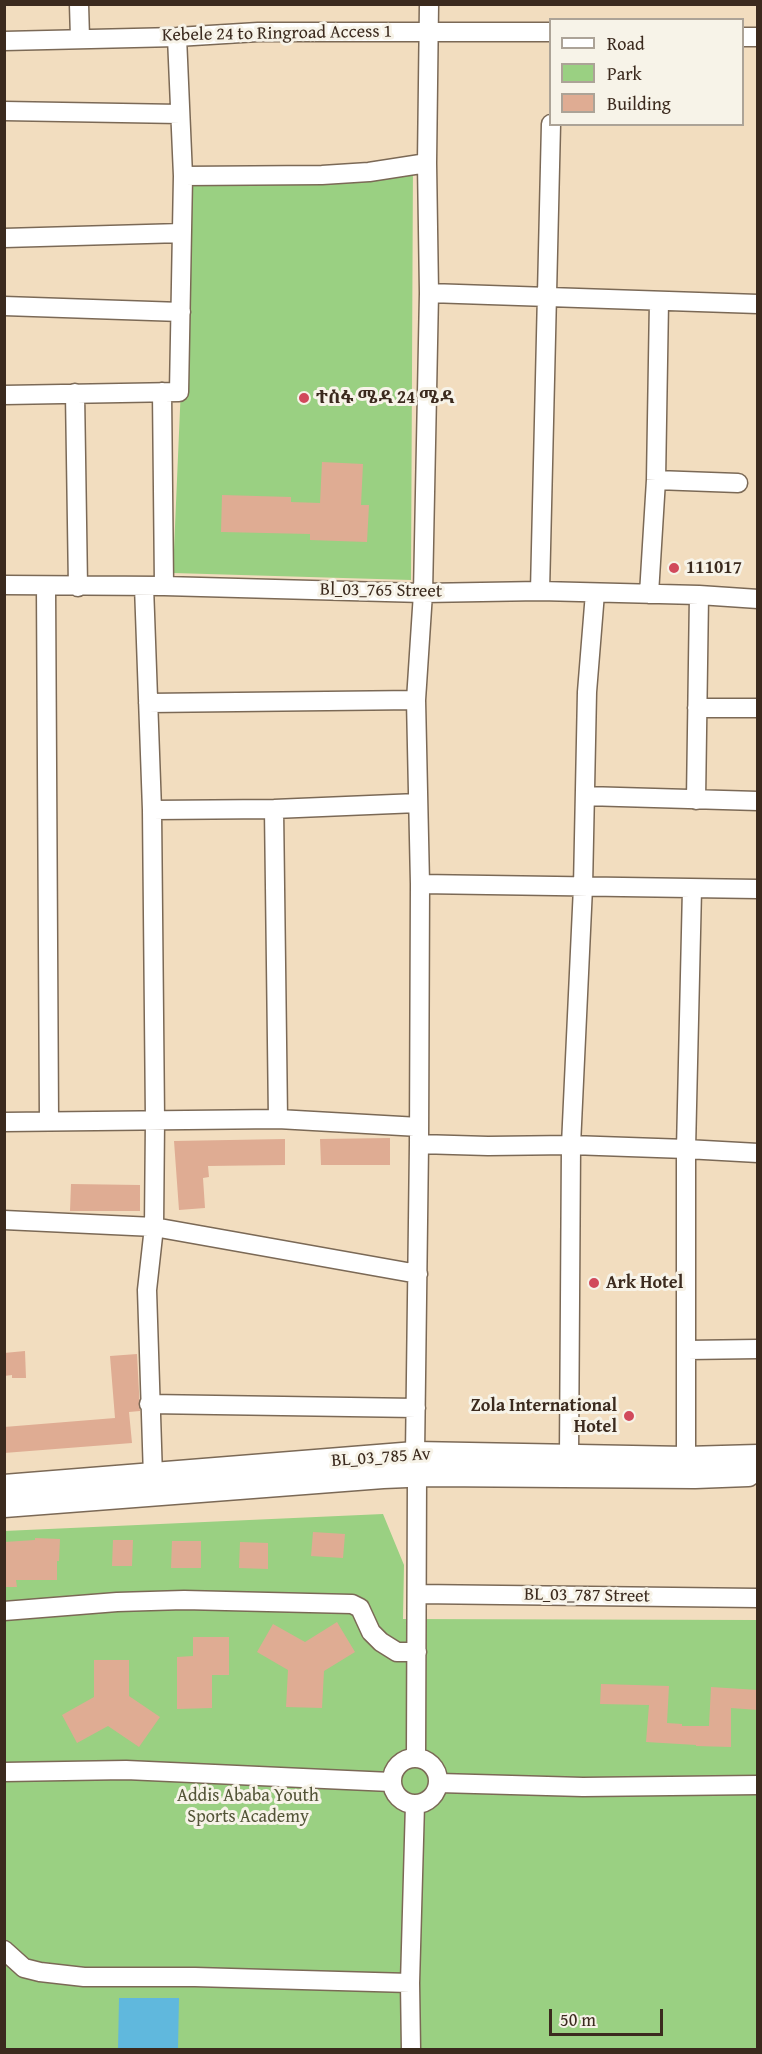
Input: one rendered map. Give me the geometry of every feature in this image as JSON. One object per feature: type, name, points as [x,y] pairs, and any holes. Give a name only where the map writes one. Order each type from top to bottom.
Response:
[{"type":"main road","name":"BL_03_785 Av","points":[[4,1487],[153,1477],[569,1456],[686,1459],[758,1457]]},
{"type":"main road","name":"BL_03_785 Av","points":[[4,1505],[286,1482],[416,1464],[695,1476],[758,1473]]},
{"type":"street","points":[[79,4],[80,38]]},
{"type":"street","points":[[416,1758],[420,884],[416,700],[423,593],[429,293],[427,163],[429,4]]},
{"type":"street","name":"Kebele 24 to Ringroad Access 1","points":[[4,41],[177,37],[258,32],[549,32]]},
{"type":"street","points":[[4,395],[176,393],[180,387],[183,176],[177,37]]},
{"type":"street","points":[[4,111],[180,114]]},
{"type":"street","points":[[540,591],[551,126]]},
{"type":"street","points":[[183,176],[322,175],[369,172],[427,163]]},
{"type":"street","points":[[4,238],[182,233]]},
{"type":"street","points":[[429,293],[758,304]]},
{"type":"street","points":[[649,594],[656,480],[659,301]]},
{"type":"street","points":[[4,306],[181,312]]},
{"type":"street","points":[[162,392],[164,586]]},
{"type":"street","points":[[75,393],[78,587]]},
{"type":"street","points":[[656,480],[738,483]]},
{"type":"street","name":"Bl_03_765 Street","points":[[4,585],[164,586],[423,593],[540,591],[758,599]]},
{"type":"street","points":[[144,586],[152,810],[156,1120],[154,1227],[147,1290],[153,1477]]},
{"type":"street","points":[[46,587],[49,1121]]},
{"type":"street","points":[[569,1456],[571,1145],[583,887],[587,692],[595,593]]},
{"type":"street","points":[[696,800],[699,596]]},
{"type":"street","points":[[148,703],[416,700]]},
{"type":"street","points":[[697,708],[758,708]]},
{"type":"street","points":[[585,796],[758,801]]},
{"type":"street","points":[[152,810],[274,809],[418,803]]},
{"type":"street","points":[[274,809],[278,1119]]},
{"type":"street","points":[[420,884],[758,889]]},
{"type":"street","points":[[686,1459],[686,1149],[692,888]]},
{"type":"street","points":[[4,1122],[278,1119],[488,1146],[571,1145],[758,1153]]},
{"type":"street","points":[[4,1220],[154,1227],[418,1274]]},
{"type":"street","points":[[687,1350],[758,1349]]},
{"type":"street","points":[[149,1404],[416,1408]]},
{"type":"street","name":"BL_03_787 Street","points":[[417,1594],[758,1598]]},
{"type":"street","points":[[4,1611],[117,1602],[184,1600],[352,1604],[360,1608],[371,1632],[381,1642],[397,1652],[417,1652]]},
{"type":"street","points":[[416,1758],[423,1759],[435,1768],[439,1783],[437,1790],[428,1800],[415,1804],[406,1803],[394,1791],[392,1775],[401,1762],[416,1758]]},
{"type":"street","points":[[4,1772],[126,1770],[392,1782]]},
{"type":"street","points":[[439,1783],[583,1786],[758,1785]]},
{"type":"street","points":[[411,2049],[410,1983],[415,1804]]},
{"type":"street","points":[[4,1950],[24,1968],[84,1977],[195,1977],[410,1983]]},
{"type":"green space","points":[[413,161],[411,580],[173,573],[190,176]]},
{"type":"green space","name":"Addis Ababa Youth Sports Academy","points":[[383,1514],[404,1565],[403,1619],[757,1620],[757,2049],[5,2049],[4,1531]]},
{"type":"water","points":[[119,1998],[179,1998],[178,2049],[118,2049]]},
{"type":"building","points":[[322,462],[363,464],[361,505],[369,505],[367,542],[310,540],[310,534],[221,532],[222,495],[291,497],[291,502],[320,503]]},
{"type":"building","points":[[390,1138],[390,1165],[321,1165],[320,1139]]},
{"type":"building","points":[[285,1139],[285,1165],[208,1166],[209,1177],[203,1178],[205,1208],[179,1210],[174,1141]]},
{"type":"building","points":[[71,1184],[140,1185],[140,1211],[70,1211]]},
{"type":"building","points":[[25,1351],[26,1378],[4,1376],[4,1353]]},
{"type":"building","points":[[137,1354],[140,1411],[129,1412],[132,1443],[4,1453],[4,1427],[115,1418],[110,1356]]},
{"type":"building","points":[[313,1532],[345,1534],[343,1558],[311,1556]]},
{"type":"building","points":[[35,1538],[60,1539],[57,1580],[16,1580],[17,1587],[4,1587],[4,1542],[35,1540]]},
{"type":"building","points":[[113,1540],[133,1540],[132,1566],[112,1566]]},
{"type":"building","points":[[172,1541],[201,1541],[201,1568],[171,1568]]},
{"type":"building","points":[[240,1542],[268,1543],[268,1569],[239,1568]]},
{"type":"building","points":[[337,1622],[355,1652],[324,1671],[322,1708],[286,1707],[288,1670],[257,1652],[273,1624],[305,1642]]},
{"type":"building","points":[[193,1637],[229,1637],[229,1675],[212,1675],[212,1708],[177,1709],[177,1657],[193,1656]]},
{"type":"building","points":[[94,1660],[129,1660],[129,1696],[160,1717],[139,1747],[108,1726],[77,1743],[62,1715],[94,1697]]},
{"type":"building","points":[[601,1684],[669,1686],[667,1723],[682,1724],[682,1726],[709,1726],[711,1687],[758,1690],[758,1710],[731,1708],[731,1747],[646,1742],[649,1705],[600,1704]]},
{"type":"place","name":"ተስፋ ሜዳ 24 ሜዳ","points":[[304,398]]},
{"type":"place","name":"111017","points":[[674,568]]},
{"type":"place","name":"Ark Hotel","points":[[594,1283]]},
{"type":"place","name":"Zola International Hotel","points":[[629,1416]]}]
